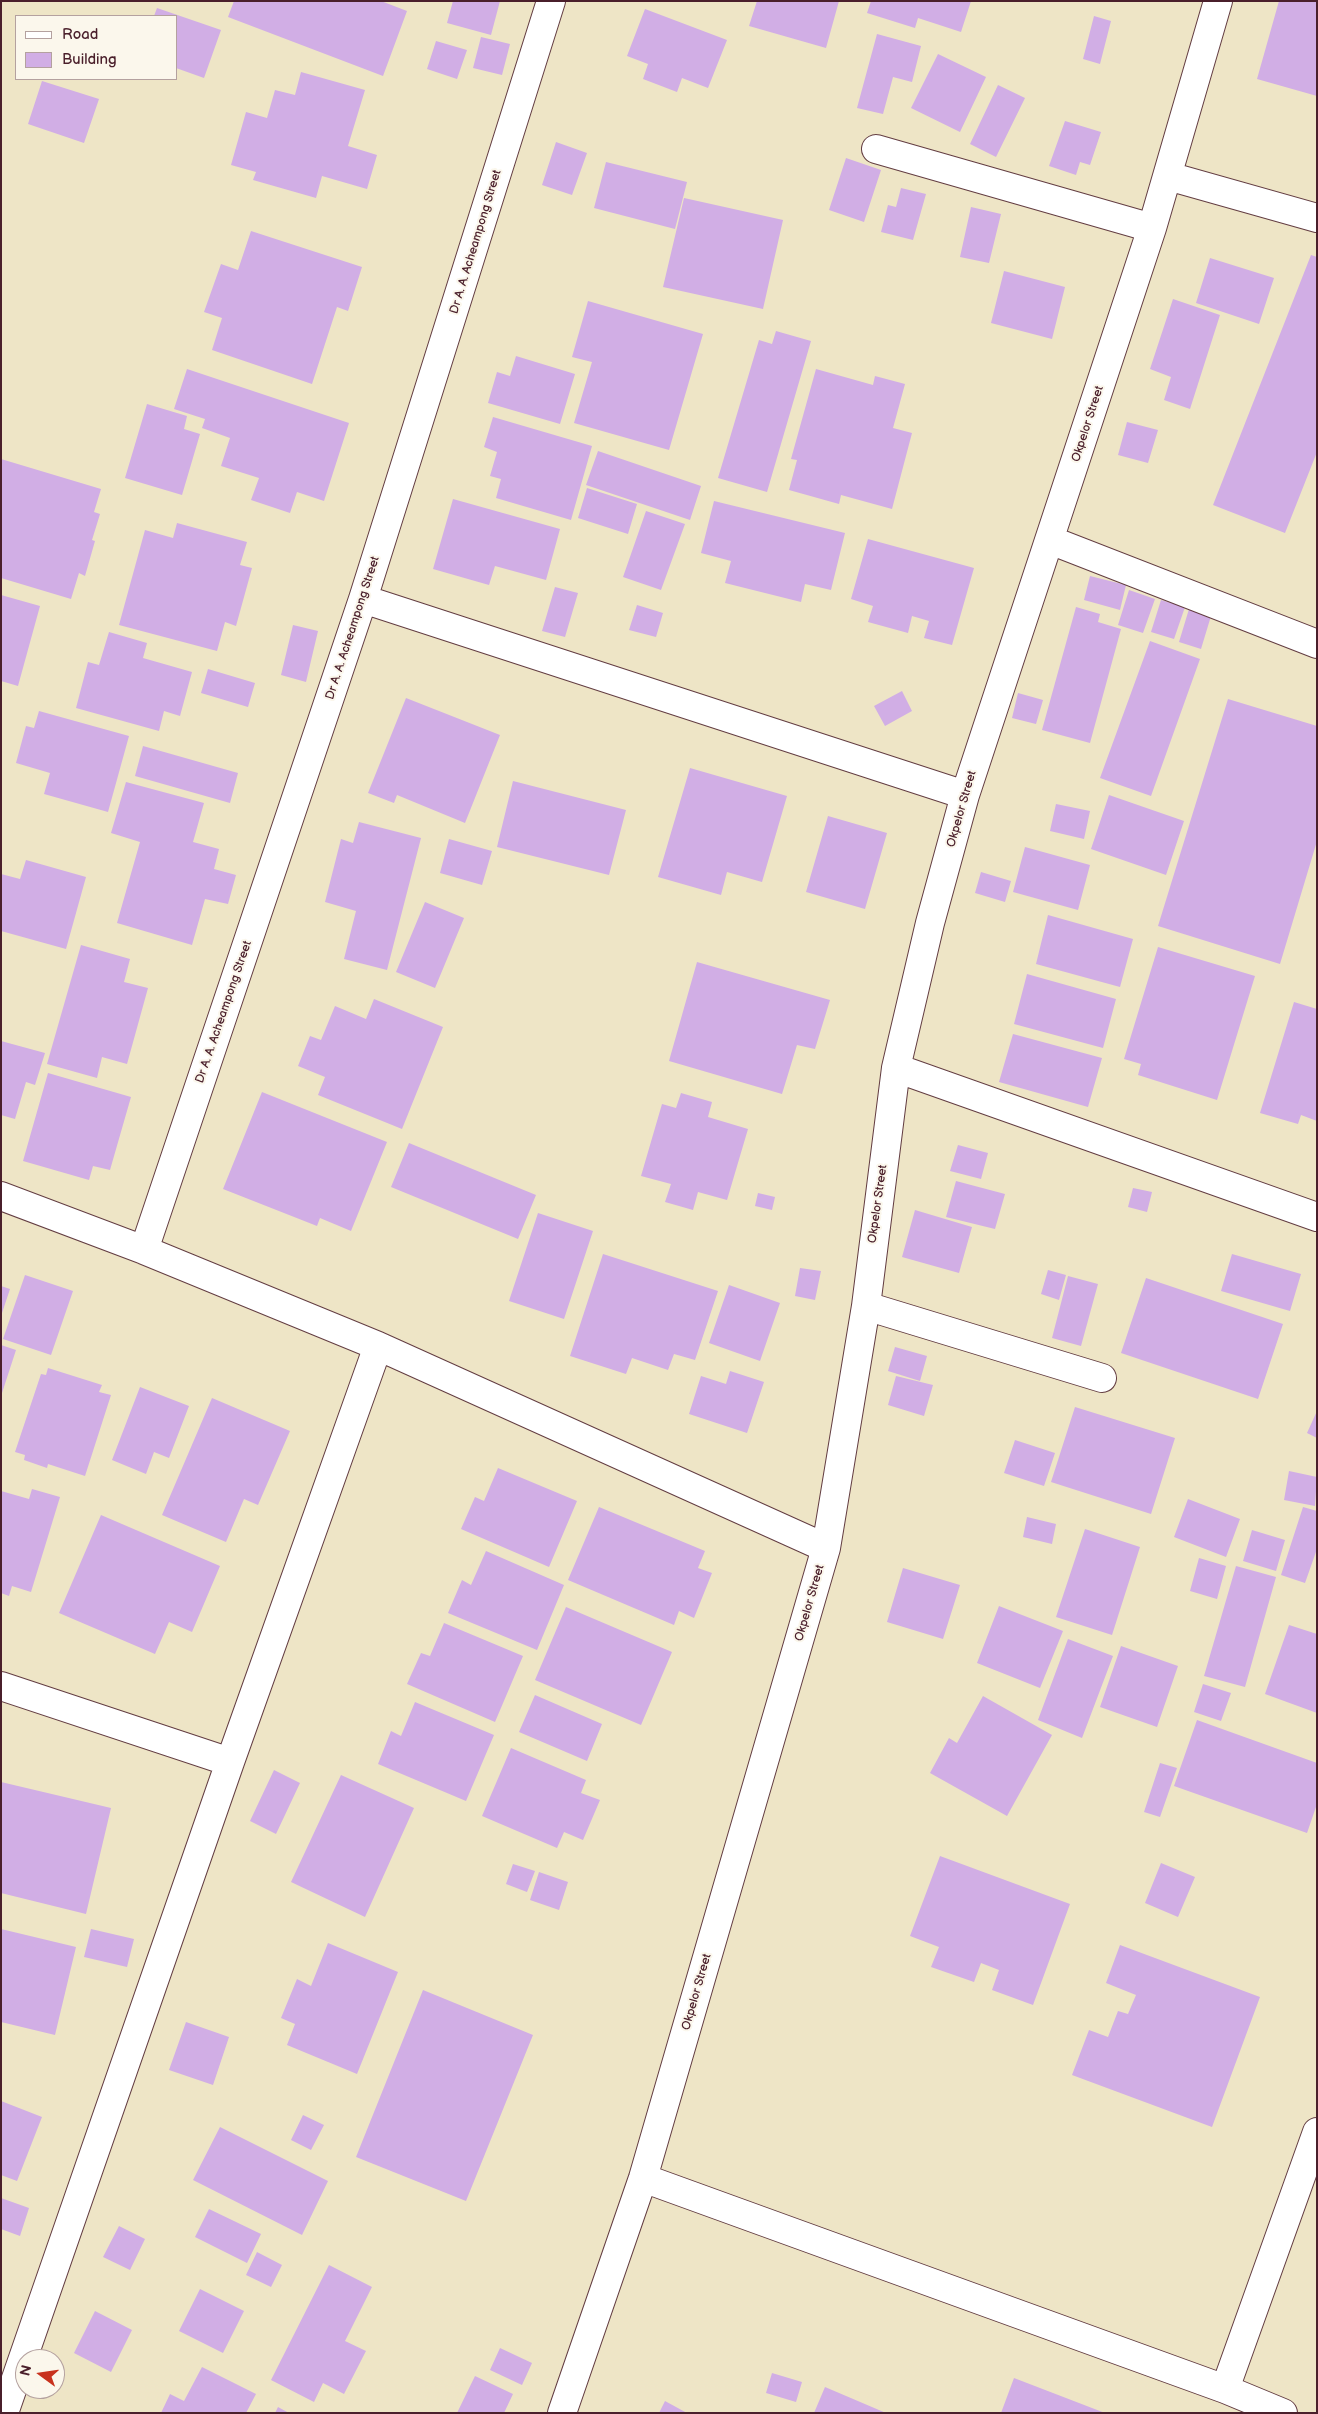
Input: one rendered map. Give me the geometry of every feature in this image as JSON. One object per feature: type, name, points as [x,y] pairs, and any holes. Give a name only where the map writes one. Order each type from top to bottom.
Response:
[{"type":"street","name":"Dr A. A. Acheampong Street","points":[[144,1250],[363,600],[551,1]]},
{"type":"street","name":"Okpelor Street","points":[[562,2413],[643,2178],[826,1548],[866,1306],[896,1068],[930,923],[964,795],[1152,228],[1218,1]]},
{"type":"street","points":[[876,149],[1152,228]]},
{"type":"street","points":[[1168,176],[1317,218]]},
{"type":"street","points":[[1050,540],[1317,644]]},
{"type":"street","points":[[363,600],[964,795]]},
{"type":"street","points":[[896,1068],[1317,1217]]},
{"type":"street","points":[[1,1196],[144,1250],[378,1346],[826,1548]]},
{"type":"street","points":[[866,1306],[1102,1378]]},
{"type":"street","points":[[4,2413],[230,1762],[378,1346]]},
{"type":"street","points":[[1,1686],[230,1762]]},
{"type":"street","points":[[1225,2389],[1317,2132]]},
{"type":"street","points":[[643,2178],[1225,2389],[1284,2413]]},
{"type":"building","points":[[234,1],[381,1],[407,11],[383,76],[228,17]]},
{"type":"building","points":[[453,1],[500,1],[491,35],[447,23]]},
{"type":"building","points":[[757,1],[839,1],[826,48],[749,26]]},
{"type":"building","points":[[871,1],[971,1],[961,32],[918,18],[915,28],[867,13]]},
{"type":"building","points":[[1279,1],[1317,1],[1317,96],[1257,79]]},
{"type":"building","points":[[157,8],[177,15],[154,15]]},
{"type":"building","points":[[645,9],[727,40],[708,88],[682,78],[677,92],[643,79],[648,64],[627,56]]},
{"type":"building","points":[[178,15],[221,30],[204,78],[178,69]]},
{"type":"building","points":[[1094,16],[1111,21],[1100,64],[1083,59]]},
{"type":"building","points":[[877,34],[921,46],[912,82],[893,77],[883,114],[857,108]]},
{"type":"building","points":[[481,37],[510,44],[502,75],[473,68]]},
{"type":"building","points":[[436,41],[467,50],[457,79],[427,69]]},
{"type":"building","points":[[938,54],[986,77],[960,132],[911,108]]},
{"type":"building","points":[[301,72],[365,90],[348,146],[377,155],[367,189],[322,176],[316,198],[253,180],[256,172],[231,165],[246,112],[267,118],[275,90],[295,95]]},
{"type":"building","points":[[42,81],[99,99],[84,143],[28,124]]},
{"type":"building","points":[[998,85],[1025,98],[996,157],[970,144]]},
{"type":"building","points":[[1065,121],[1101,132],[1090,165],[1080,162],[1076,175],[1049,166]]},
{"type":"building","points":[[556,142],[587,153],[572,195],[542,185]]},
{"type":"building","points":[[846,158],[881,170],[864,222],[829,210]]},
{"type":"building","points":[[606,162],[687,182],[675,229],[594,208]]},
{"type":"building","points":[[901,188],[926,194],[913,240],[881,232],[888,205],[896,207]]},
{"type":"building","points":[[684,198],[783,220],[763,309],[663,287]]},
{"type":"building","points":[[971,207],[1001,214],[989,263],[960,257]]},
{"type":"building","points":[[251,231],[362,267],[348,311],[337,307],[312,384],[212,350],[222,318],[204,312],[221,264],[238,270]]},
{"type":"building","points":[[1311,255],[1317,257],[1317,452],[1285,533],[1213,505]]},
{"type":"building","points":[[1210,258],[1274,278],[1259,324],[1196,303]]},
{"type":"building","points":[[1004,271],[1065,287],[1052,339],[991,323]]},
{"type":"building","points":[[1173,299],[1220,315],[1190,409],[1164,400],[1171,377],[1150,369]]},
{"type":"building","points":[[588,301],[703,334],[669,450],[574,423],[592,362],[572,357]]},
{"type":"building","points":[[776,331],[811,341],[767,492],[718,478],[759,340],[772,344]]},
{"type":"building","points":[[516,356],[575,374],[560,424],[488,403],[497,372],[510,376]]},
{"type":"building","points":[[187,369],[349,423],[324,501],[297,492],[290,513],[251,500],[259,478],[221,466],[230,438],[202,428],[205,419],[174,409]]},
{"type":"building","points":[[816,369],[873,385],[875,376],[905,384],[893,428],[912,433],[892,509],[841,495],[839,504],[789,490],[797,460],[791,459]]},
{"type":"building","points":[[147,404],[187,416],[184,429],[200,434],[182,495],[125,478]]},
{"type":"building","points":[[493,417],[592,446],[571,520],[496,498],[501,479],[490,476],[497,452],[484,447]]},
{"type":"building","points":[[1127,422],[1158,430],[1148,463],[1118,455]]},
{"type":"building","points":[[598,451],[701,486],[690,520],[586,485]]},
{"type":"building","points":[[1,459],[101,489],[94,512],[100,514],[92,540],[95,541],[85,576],[79,573],[71,599],[1,578]]},
{"type":"building","points":[[587,488],[637,504],[628,534],[578,518]]},
{"type":"building","points":[[453,499],[560,529],[546,580],[495,566],[489,585],[433,569]]},
{"type":"building","points":[[714,501],[845,533],[831,590],[805,584],[801,602],[725,583],[731,561],[701,553]]},
{"type":"building","points":[[646,511],[685,524],[661,590],[623,577]]},
{"type":"building","points":[[177,523],[247,542],[240,565],[252,568],[236,626],[225,622],[217,651],[119,625],[145,530],[173,538]]},
{"type":"building","points":[[868,539],[974,568],[952,645],[924,638],[929,621],[912,616],[908,633],[868,622],[873,606],[851,599]]},
{"type":"building","points":[[1090,576],[1126,585],[1120,610],[1084,600]]},
{"type":"building","points":[[555,587],[578,593],[565,637],[542,631]]},
{"type":"building","points":[[1129,590],[1155,599],[1143,633],[1118,625]]},
{"type":"building","points":[[1,595],[40,606],[18,686],[1,681]]},
{"type":"building","points":[[1161,600],[1185,607],[1174,639],[1151,632]]},
{"type":"building","points":[[637,605],[663,613],[656,637],[629,630]]},
{"type":"building","points":[[1076,607],[1100,614],[1098,622],[1121,629],[1090,743],[1042,730]]},
{"type":"building","points":[[1189,609],[1211,616],[1201,649],[1179,642]]},
{"type":"building","points":[[293,625],[318,631],[306,682],[281,675]]},
{"type":"building","points":[[109,632],[147,643],[143,658],[192,672],[180,716],[164,711],[159,731],[76,708],[88,662],[99,665]]},
{"type":"building","points":[[1150,641],[1200,659],[1151,796],[1100,778]]},
{"type":"building","points":[[208,669],[255,683],[248,707],[201,693]]},
{"type":"building","points":[[902,691],[912,711],[885,726],[874,706]]},
{"type":"building","points":[[1018,693],[1043,700],[1036,724],[1012,718]]},
{"type":"building","points":[[406,698],[500,735],[465,823],[397,795],[394,803],[368,793]]},
{"type":"building","points":[[1228,699],[1317,726],[1317,841],[1280,964],[1158,926]]},
{"type":"building","points":[[39,711],[129,736],[108,812],[44,794],[50,773],[16,763],[26,726],[34,728]]},
{"type":"building","points":[[143,746],[238,773],[230,803],[135,776]]},
{"type":"building","points":[[690,768],[787,796],[762,882],[727,872],[721,895],[658,877]]},
{"type":"building","points":[[513,781],[626,810],[609,875],[497,847]]},
{"type":"building","points":[[126,782],[204,803],[193,842],[219,849],[214,869],[236,875],[228,904],[205,899],[192,945],[117,923],[140,842],[111,833]]},
{"type":"building","points":[[1109,795],[1184,821],[1166,875],[1091,849]]},
{"type":"building","points":[[1056,804],[1090,811],[1084,839],[1050,831]]},
{"type":"building","points":[[828,816],[887,833],[865,909],[806,892]]},
{"type":"building","points":[[359,822],[421,838],[387,970],[344,959],[356,911],[325,902],[341,839],[353,843]]},
{"type":"building","points":[[449,839],[492,851],[482,885],[440,873]]},
{"type":"building","points":[[1025,847],[1090,865],[1078,910],[1013,892]]},
{"type":"building","points":[[26,860],[86,877],[66,949],[1,931],[1,874],[20,879]]},
{"type":"building","points":[[981,872],[1011,881],[1005,902],[975,893]]},
{"type":"building","points":[[425,902],[464,918],[435,988],[396,972]]},
{"type":"building","points":[[1048,915],[1133,939],[1120,987],[1036,964]]},
{"type":"building","points":[[81,945],[130,959],[124,982],[148,988],[127,1064],[102,1057],[97,1078],[47,1064]]},
{"type":"building","points":[[1158,947],[1255,976],[1217,1100],[1138,1075],[1141,1064],[1124,1059]]},
{"type":"building","points":[[697,962],[830,1000],[815,1049],[797,1045],[782,1094],[669,1061]]},
{"type":"building","points":[[1027,974],[1116,999],[1103,1048],[1014,1024]]},
{"type":"building","points":[[374,999],[443,1027],[402,1129],[318,1095],[325,1077],[298,1066],[310,1036],[321,1040],[335,1006],[366,1019]]},
{"type":"building","points":[[1294,1002],[1317,1009],[1317,1121],[1301,1115],[1298,1124],[1260,1113]]},
{"type":"building","points":[[1013,1034],[1102,1058],[1088,1107],[999,1082]]},
{"type":"building","points":[[1,1041],[45,1053],[35,1085],[26,1082],[15,1119],[1,1115]]},
{"type":"building","points":[[48,1073],[131,1097],[110,1170],[93,1166],[89,1180],[23,1161]]},
{"type":"building","points":[[262,1092],[387,1142],[351,1231],[320,1218],[317,1226],[223,1189]]},
{"type":"building","points":[[681,1093],[712,1102],[708,1117],[748,1129],[727,1200],[698,1192],[693,1210],[665,1202],[671,1184],[641,1176],[662,1104],[676,1108]]},
{"type":"building","points":[[409,1143],[536,1195],[518,1239],[391,1187]]},
{"type":"building","points":[[958,1145],[988,1153],[981,1179],[950,1171]]},
{"type":"building","points":[[956,1181],[1005,1194],[995,1229],[946,1217]]},
{"type":"building","points":[[1133,1188],[1152,1192],[1147,1212],[1128,1207]]},
{"type":"building","points":[[758,1193],[775,1197],[772,1210],[755,1206]]},
{"type":"building","points":[[915,1210],[972,1227],[959,1273],[902,1257]]},
{"type":"building","points":[[538,1213],[593,1231],[564,1319],[509,1301]]},
{"type":"building","points":[[603,1254],[718,1291],[695,1360],[674,1354],[668,1370],[632,1358],[626,1374],[570,1356]]},
{"type":"building","points":[[1232,1254],[1301,1274],[1290,1311],[1221,1291]]},
{"type":"building","points":[[800,1268],[821,1271],[815,1300],[795,1296]]},
{"type":"building","points":[[1048,1270],[1066,1275],[1059,1300],[1041,1294]]},
{"type":"building","points":[[25,1275],[73,1291],[51,1355],[3,1339]]},
{"type":"building","points":[[1068,1276],[1098,1284],[1081,1346],[1052,1338]]},
{"type":"building","points":[[1146,1278],[1283,1324],[1258,1399],[1121,1353]]},
{"type":"building","points":[[729,1285],[780,1303],[760,1361],[709,1343]]},
{"type":"building","points":[[1,1286],[10,1289],[2,1313],[1,1313]]},
{"type":"building","points":[[1,1345],[16,1350],[2,1393],[1,1393]]},
{"type":"building","points":[[895,1347],[927,1356],[920,1381],[888,1371]]},
{"type":"building","points":[[48,1368],[102,1385],[99,1392],[111,1395],[85,1476],[48,1464],[47,1468],[24,1460],[25,1455],[15,1452],[41,1374],[46,1375]]},
{"type":"building","points":[[730,1371],[764,1382],[747,1433],[689,1414],[701,1376],[726,1384]]},
{"type":"building","points":[[896,1376],[933,1385],[924,1416],[888,1405]]},
{"type":"building","points":[[140,1387],[189,1406],[169,1458],[154,1452],[146,1474],[112,1460]]},
{"type":"building","points":[[212,1398],[290,1431],[258,1505],[244,1499],[226,1542],[162,1515]]},
{"type":"building","points":[[1075,1407],[1175,1438],[1151,1514],[1051,1482]]},
{"type":"building","points":[[1317,1411],[1317,1438],[1307,1433]]},
{"type":"building","points":[[1015,1440],[1055,1453],[1044,1486],[1004,1473]]},
{"type":"building","points":[[498,1468],[577,1501],[549,1567],[461,1529],[475,1497],[484,1501]]},
{"type":"building","points":[[1289,1471],[1317,1477],[1315,1506],[1284,1500]]},
{"type":"building","points":[[32,1489],[60,1497],[31,1592],[12,1586],[9,1596],[1,1593],[1,1491],[29,1499]]},
{"type":"building","points":[[1188,1499],[1240,1519],[1226,1557],[1174,1537]]},
{"type":"building","points":[[599,1507],[705,1551],[698,1568],[712,1573],[694,1618],[679,1611],[674,1625],[568,1580]]},
{"type":"building","points":[[1303,1507],[1317,1511],[1317,1549],[1305,1583],[1281,1575]]},
{"type":"building","points":[[101,1515],[220,1566],[192,1632],[169,1622],[155,1654],[59,1613]]},
{"type":"building","points":[[1027,1517],[1056,1524],[1052,1544],[1023,1537]]},
{"type":"building","points":[[1085,1529],[1140,1547],[1112,1635],[1056,1617]]},
{"type":"building","points":[[1252,1530],[1285,1540],[1276,1571],[1243,1561]]},
{"type":"building","points":[[486,1551],[564,1585],[537,1650],[448,1613],[462,1580],[471,1585]]},
{"type":"building","points":[[1199,1558],[1226,1566],[1217,1599],[1190,1591]]},
{"type":"building","points":[[1236,1566],[1276,1577],[1245,1687],[1204,1676]]},
{"type":"building","points":[[903,1568],[960,1585],[943,1639],[887,1622]]},
{"type":"building","points":[[999,1606],[1063,1631],[1040,1688],[977,1663]]},
{"type":"building","points":[[566,1607],[672,1652],[641,1725],[535,1680]]},
{"type":"building","points":[[444,1623],[523,1656],[495,1722],[407,1684],[421,1653],[430,1656]]},
{"type":"building","points":[[1289,1625],[1317,1634],[1317,1713],[1265,1694]]},
{"type":"building","points":[[1068,1639],[1113,1656],[1082,1738],[1038,1720]]},
{"type":"building","points":[[1121,1646],[1178,1666],[1157,1727],[1100,1707]]},
{"type":"building","points":[[1203,1684],[1231,1693],[1221,1721],[1194,1712]]},
{"type":"building","points":[[535,1695],[602,1724],[587,1761],[519,1732]]},
{"type":"building","points":[[983,1696],[1052,1735],[1007,1816],[930,1773],[949,1738],[957,1743]]},
{"type":"building","points":[[415,1702],[494,1735],[466,1801],[378,1764],[391,1731],[401,1736]]},
{"type":"building","points":[[1197,1720],[1317,1763],[1317,1804],[1307,1833],[1174,1786]]},
{"type":"building","points":[[511,1748],[586,1780],[581,1793],[600,1800],[583,1840],[564,1832],[557,1848],[482,1816]]},
{"type":"building","points":[[1160,1763],[1177,1768],[1160,1817],[1144,1812]]},
{"type":"building","points":[[274,1770],[300,1783],[276,1834],[250,1821]]},
{"type":"building","points":[[341,1775],[414,1808],[365,1917],[291,1882]]},
{"type":"building","points":[[1,1782],[111,1808],[86,1914],[1,1893]]},
{"type":"building","points":[[940,1856],[1070,1904],[1033,2005],[992,1990],[999,1970],[981,1963],[974,1982],[931,1967],[939,1947],[910,1936]]},
{"type":"building","points":[[1161,1863],[1195,1877],[1178,1917],[1145,1903]]},
{"type":"building","points":[[513,1864],[535,1871],[527,1892],[506,1884]]},
{"type":"building","points":[[539,1872],[568,1882],[559,1910],[530,1900]]},
{"type":"building","points":[[1,1929],[76,1947],[55,2035],[1,2022]]},
{"type":"building","points":[[91,1929],[134,1939],[127,1967],[84,1957]]},
{"type":"building","points":[[328,1943],[398,1972],[357,2074],[287,2045],[295,2024],[281,2018],[297,1979],[311,1986]]},
{"type":"building","points":[[1120,1945],[1260,1997],[1212,2127],[1072,2075],[1089,2030],[1108,2037],[1118,2011],[1128,2014],[1136,1995],[1106,1983]]},
{"type":"building","points":[[423,1990],[533,2035],[466,2201],[356,2157]]},
{"type":"building","points":[[186,2022],[229,2037],[213,2085],[169,2070]]},
{"type":"building","points":[[1,2101],[42,2117],[17,2181],[1,2175]]},
{"type":"building","points":[[303,2115],[324,2125],[311,2150],[291,2140]]},
{"type":"building","points":[[220,2127],[328,2181],[302,2235],[193,2180]]},
{"type":"building","points":[[1,2198],[29,2208],[20,2236],[1,2229]]},
{"type":"building","points":[[209,2209],[261,2234],[247,2263],[195,2237]]},
{"type":"building","points":[[119,2226],[145,2239],[130,2270],[103,2257]]},
{"type":"building","points":[[257,2252],[282,2265],[271,2287],[246,2275]]},
{"type":"building","points":[[329,2265],[372,2287],[345,2341],[366,2351],[344,2394],[323,2383],[314,2402],[271,2380]]},
{"type":"building","points":[[200,2289],[244,2311],[223,2353],[179,2331]]},
{"type":"building","points":[[95,2311],[132,2330],[111,2372],[74,2353]]},
{"type":"building","points":[[500,2348],[532,2363],[522,2385],[490,2370]]},
{"type":"building","points":[[202,2367],[256,2394],[246,2413],[161,2413],[170,2394],[184,2401]]},
{"type":"building","points":[[772,2373],[802,2382],[796,2402],[766,2393]]},
{"type":"building","points":[[475,2376],[513,2394],[504,2413],[457,2413]]},
{"type":"building","points":[[1014,2378],[1105,2413],[1001,2413]]},
{"type":"building","points":[[825,2387],[886,2413],[814,2413]]},
{"type":"building","points":[[665,2401],[687,2413],[659,2413]]},
{"type":"building","points":[[278,2407],[289,2413],[275,2413]]}]
